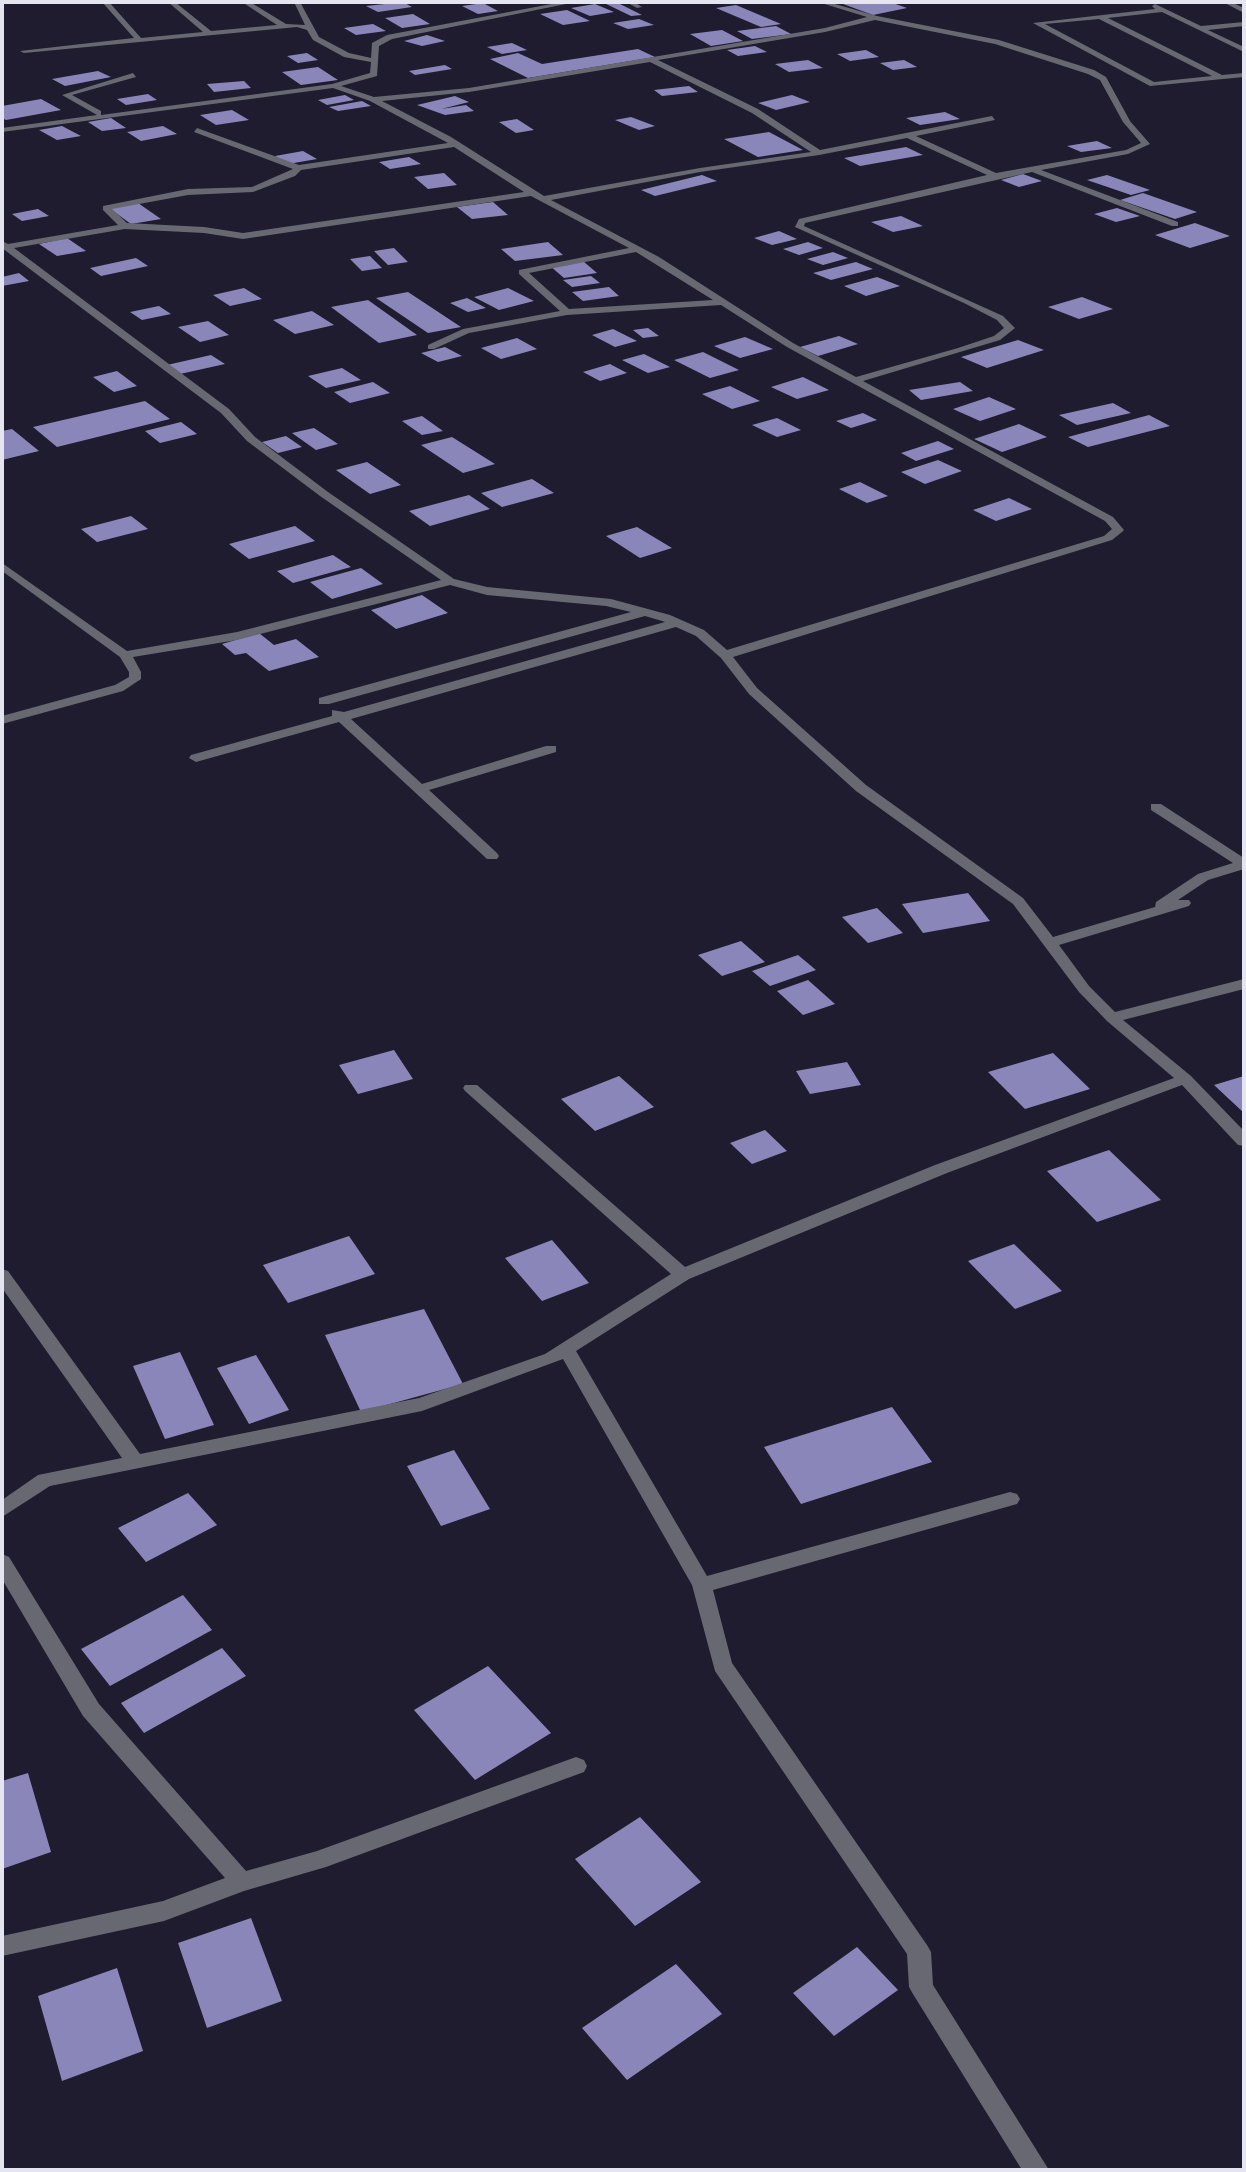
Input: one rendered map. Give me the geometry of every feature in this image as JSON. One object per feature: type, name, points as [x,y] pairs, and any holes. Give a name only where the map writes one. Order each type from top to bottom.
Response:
[{"type":"street","points":[[105,2],[138,39]]},
{"type":"street","points":[[171,2],[208,32]]},
{"type":"street","points":[[245,2],[284,26]]},
{"type":"street","points":[[297,2],[316,38],[347,55],[375,61]]},
{"type":"street","points":[[2,130],[100,114],[333,86],[374,74],[372,51],[375,45],[390,37],[573,2]]},
{"type":"street","points":[[629,2],[639,7]]},
{"type":"street","points":[[821,2],[876,18],[996,42],[1091,72],[1103,79],[1127,122],[1146,144],[1128,152],[995,176],[802,221],[799,227],[967,301],[1000,318],[1010,328],[997,338],[855,380]]},
{"type":"street","points":[[1146,2],[1244,50]]},
{"type":"street","points":[[1226,2],[1244,11]]},
{"type":"street","points":[[1163,10],[1037,23],[1153,84],[1244,75]]},
{"type":"street","points":[[1100,17],[1220,77]]},
{"type":"street","points":[[373,99],[469,90],[876,18]]},
{"type":"street","points":[[1199,28],[1244,24]]},
{"type":"street","points":[[24,51],[208,32],[284,26],[310,28]]},
{"type":"street","points":[[652,60],[755,111],[819,153]]},
{"type":"street","points":[[100,114],[66,95],[133,75]]},
{"type":"street","points":[[333,86],[373,99],[455,144],[542,199],[637,249],[855,380],[1109,519],[1118,530],[1108,538],[725,655]]},
{"type":"street","points":[[542,199],[700,170],[819,153],[992,118]]},
{"type":"street","points":[[197,130],[298,168],[455,144]]},
{"type":"street","points":[[910,136],[995,176]]},
{"type":"street","points":[[125,226],[106,208],[188,192],[253,189],[292,174],[298,168]]},
{"type":"street","points":[[1034,170],[1175,224]]},
{"type":"street","points":[[4,246],[125,226],[204,230],[243,236],[532,193]]},
{"type":"street","points":[[4,246],[225,411],[251,439],[324,494],[450,581],[487,591],[607,602],[645,612],[700,633],[725,655],[753,691],[861,788],[1018,901],[1084,989],[1112,1018],[1185,1079],[1244,1141]]},
{"type":"street","points":[[567,312],[522,272],[637,249]]},
{"type":"street","points":[[431,347],[466,331],[567,312],[723,302]]},
{"type":"street","points":[[2,566],[125,655],[135,672],[135,679],[127,683],[2,720]]},
{"type":"street","points":[[125,655],[237,636],[450,581]]},
{"type":"street","points":[[492,856],[324,701],[645,612]]},
{"type":"street","points":[[196,758],[676,623]]},
{"type":"street","points":[[419,789],[551,749]]},
{"type":"street","points":[[1156,807],[1244,864]]},
{"type":"street","points":[[1147,914],[1203,877],[1244,864]]},
{"type":"street","points":[[1050,943],[1184,903]]},
{"type":"street","points":[[1112,1018],[1244,984]]},
{"type":"street","points":[[2,1510],[45,1480],[422,1404],[551,1358],[683,1275],[941,1169],[1185,1079]]},
{"type":"street","points":[[471,1088],[683,1275]]},
{"type":"street","points":[[2,1275],[136,1463]]},
{"type":"street","points":[[566,1349],[702,1585],[722,1665],[919,1952],[921,1987],[1036,2170]]},
{"type":"street","points":[[702,1585],[1010,1499]]},
{"type":"street","points":[[2,1562],[91,1710],[242,1882]]},
{"type":"street","points":[[2,1946],[164,1911],[242,1882],[318,1860],[576,1766]]},
{"type":"building","points":[[403,2],[412,7],[378,12],[366,6]]},
{"type":"building","points":[[602,2],[616,2],[642,15],[631,16]]},
{"type":"building","points":[[890,2],[907,8],[873,15],[843,4]]},
{"type":"building","points":[[483,3],[498,11],[478,14],[462,6]]},
{"type":"building","points":[[595,4],[614,12],[590,16],[571,8]]},
{"type":"building","points":[[736,5],[781,24],[761,27],[716,8]]},
{"type":"building","points":[[567,10],[590,21],[563,25],[540,14]]},
{"type":"building","points":[[413,14],[430,24],[402,28],[385,18]]},
{"type":"building","points":[[639,19],[654,25],[628,29],[613,23]]},
{"type":"building","points":[[373,24],[386,31],[356,35],[344,28]]},
{"type":"building","points":[[776,26],[791,34],[752,39],[737,31]]},
{"type":"building","points":[[722,30],[743,41],[711,46],[690,34]]},
{"type":"building","points":[[427,35],[445,41],[422,46],[404,41]]},
{"type":"building","points":[[512,43],[527,50],[502,54],[487,47]]},
{"type":"building","points":[[755,46],[767,52],[738,56],[727,50]]},
{"type":"building","points":[[638,49],[655,57],[528,78],[490,59],[518,53],[542,64]]},
{"type":"building","points":[[866,50],[879,57],[850,61],[837,54]]},
{"type":"building","points":[[307,53],[318,60],[298,63],[287,56]]},
{"type":"building","points":[[808,60],[823,68],[789,72],[775,64]]},
{"type":"building","points":[[904,60],[917,67],[893,70],[880,63]]},
{"type":"building","points":[[445,65],[452,69],[415,75],[409,71]]},
{"type":"building","points":[[318,67],[338,80],[301,85],[282,72]]},
{"type":"building","points":[[98,71],[111,77],[65,86],[52,79]]},
{"type":"building","points":[[244,81],[251,88],[214,92],[207,84]]},
{"type":"building","points":[[689,86],[698,92],[662,96],[654,90]]},
{"type":"building","points":[[148,94],[157,100],[126,105],[117,99]]},
{"type":"building","points":[[345,95],[354,100],[327,105],[318,100]]},
{"type":"building","points":[[792,95],[810,102],[776,110],[758,103]]},
{"type":"building","points":[[455,96],[469,102],[441,109],[466,105],[474,111],[445,115],[417,105]]},
{"type":"building","points":[[41,99],[61,110],[6,120],[2,118],[2,106]]},
{"type":"building","points":[[362,101],[371,106],[338,111],[329,107]]},
{"type":"building","points":[[232,110],[249,120],[216,125],[200,115]]},
{"type":"building","points":[[945,112],[960,119],[920,125],[906,118]]},
{"type":"building","points":[[631,117],[655,126],[639,130],[615,120]]},
{"type":"building","points":[[111,118],[126,128],[102,131],[88,122]]},
{"type":"building","points":[[517,119],[534,130],[516,133],[499,122]]},
{"type":"building","points":[[62,126],[81,136],[57,140],[39,130]]},
{"type":"building","points":[[163,126],[177,134],[141,141],[127,132]]},
{"type":"building","points":[[769,132],[803,150],[758,157],[724,139]]},
{"type":"building","points":[[1097,141],[1112,148],[1081,152],[1067,146]]},
{"type":"building","points":[[906,147],[923,155],[860,166],[844,158]]},
{"type":"building","points":[[303,151],[317,159],[288,164],[275,156]]},
{"type":"building","points":[[409,157],[421,164],[390,169],[379,162]]},
{"type":"building","points":[[444,173],[457,185],[428,189],[414,177]]},
{"type":"building","points":[[1023,174],[1042,181],[1019,187],[1001,180]]},
{"type":"building","points":[[702,175],[717,181],[655,196],[641,190]]},
{"type":"building","points":[[1107,175],[1150,190],[1131,195],[1087,180]]},
{"type":"building","points":[[1143,193],[1197,212],[1175,219],[1120,200]]},
{"type":"building","points":[[493,202],[508,215],[472,219],[457,207]]},
{"type":"building","points":[[138,203],[161,219],[131,224],[109,208]]},
{"type":"building","points":[[1117,208],[1140,216],[1116,222],[1094,214]]},
{"type":"building","points":[[38,209],[49,216],[22,221],[12,214]]},
{"type":"building","points":[[901,216],[923,226],[893,232],[871,222]]},
{"type":"building","points":[[1195,223],[1230,236],[1190,248],[1155,235]]},
{"type":"building","points":[[779,231],[797,239],[772,245],[754,238]]},
{"type":"building","points":[[67,238],[86,251],[57,256],[39,244]]},
{"type":"building","points":[[548,242],[563,255],[515,261],[501,249]]},
{"type":"building","points":[[808,242],[823,248],[799,255],[783,249]]},
{"type":"building","points":[[394,248],[408,262],[388,265],[374,251]]},
{"type":"building","points":[[833,252],[848,258],[823,265],[807,259]]},
{"type":"building","points":[[370,256],[382,268],[362,271],[350,259]]},
{"type":"building","points":[[136,258],[148,266],[101,276],[90,268]]},
{"type":"building","points":[[583,261],[597,273],[564,278],[550,266]]},
{"type":"building","points":[[856,262],[873,269],[831,280],[813,273]]},
{"type":"building","points":[[19,273],[29,281],[2,286],[2,277]]},
{"type":"building","points":[[591,276],[600,283],[572,287],[563,280]]},
{"type":"building","points":[[877,277],[900,286],[866,296],[844,286]]},
{"type":"building","points":[[609,287],[619,296],[583,301],[572,292]]},
{"type":"building","points":[[244,288],[262,299],[230,306],[213,295]]},
{"type":"building","points":[[508,288],[534,301],[499,310],[474,297]]},
{"type":"building","points":[[408,292],[461,327],[428,333],[376,298]]},
{"type":"building","points":[[1082,297],[1113,309],[1079,319],[1048,307]]},
{"type":"building","points":[[467,298],[486,308],[468,312],[450,303]]},
{"type":"building","points":[[368,300],[417,335],[379,343],[331,307]]},
{"type":"building","points":[[159,306],[171,314],[142,320],[130,312]]},
{"type":"building","points":[[312,311],[334,325],[295,334],[273,320]]},
{"type":"building","points":[[208,321],[229,335],[200,342],[178,327]]},
{"type":"building","points":[[648,328],[659,336],[643,338],[633,330]]},
{"type":"building","points":[[613,329],[637,341],[615,347],[592,335]]},
{"type":"building","points":[[839,336],[858,344],[818,356],[800,347]]},
{"type":"building","points":[[745,337],[773,349],[740,358],[714,346]]},
{"type":"building","points":[[517,338],[537,349],[501,359],[481,348]]},
{"type":"building","points":[[1018,340],[1044,350],[987,368],[961,357]]},
{"type":"building","points":[[445,347],[462,356],[438,362],[421,353]]},
{"type":"building","points":[[703,352],[739,370],[710,378],[674,360]]},
{"type":"building","points":[[644,354],[670,367],[648,373],[622,360]]},
{"type":"building","points":[[211,355],[225,364],[180,374],[167,365]]},
{"type":"building","points":[[610,364],[627,373],[600,381],[583,372]]},
{"type":"building","points":[[342,368],[361,380],[326,388],[308,376]]},
{"type":"building","points":[[117,371],[137,386],[114,392],[93,377]]},
{"type":"building","points":[[803,377],[829,390],[797,399],[771,387]]},
{"type":"building","points":[[373,382],[390,393],[350,403],[334,392]]},
{"type":"building","points":[[960,382],[973,391],[921,400],[909,390]]},
{"type":"building","points":[[730,386],[760,401],[732,409],[702,394]]},
{"type":"building","points":[[989,397],[1016,409],[980,421],[953,409]]},
{"type":"building","points":[[145,401],[170,419],[57,447],[33,427]]},
{"type":"building","points":[[1113,403],[1131,413],[1077,425],[1059,415]]},
{"type":"building","points":[[863,413],[877,420],[851,428],[836,421]]},
{"type":"building","points":[[1149,415],[1170,426],[1088,447],[1068,437]]},
{"type":"building","points":[[422,416],[443,431],[422,435],[402,421]]},
{"type":"building","points":[[777,418],[801,430],[777,437],[752,425]]},
{"type":"building","points":[[181,422],[197,434],[160,443],[145,431]]},
{"type":"building","points":[[1019,424],[1047,437],[1002,452],[974,439]]},
{"type":"building","points":[[314,428],[338,444],[316,450],[292,433]]},
{"type":"building","points":[[12,429],[39,451],[2,460],[2,431]]},
{"type":"building","points":[[286,436],[302,447],[278,453],[262,442]]},
{"type":"building","points":[[452,437],[495,464],[463,473],[421,445]]},
{"type":"building","points":[[938,441],[954,449],[916,461],[901,453]]},
{"type":"building","points":[[938,460],[962,471],[925,484],[901,472]]},
{"type":"building","points":[[367,462],[401,485],[370,494],[336,470]]},
{"type":"building","points":[[532,479],[554,493],[502,507],[481,493]]},
{"type":"building","points":[[860,482],[888,496],[867,503],[839,489]]},
{"type":"building","points":[[469,495],[490,509],[430,526],[409,511]]},
{"type":"building","points":[[1009,498],[1032,509],[996,521],[973,510]]},
{"type":"building","points":[[131,516],[148,529],[97,542],[81,529]]},
{"type":"building","points":[[295,526],[315,541],[249,559],[229,544]]},
{"type":"building","points":[[637,527],[672,548],[640,558],[606,536]]},
{"type":"building","points":[[333,555],[351,567],[293,583],[277,571]]},
{"type":"building","points":[[361,568],[383,584],[332,599],[310,582]]},
{"type":"building","points":[[422,595],[448,613],[396,629],[371,610]]},
{"type":"building","points":[[259,633],[274,645],[296,639],[319,657],[269,671],[246,653],[235,655],[222,644]]},
{"type":"building","points":[[968,893],[990,921],[923,933],[902,904]]},
{"type":"building","points":[[877,908],[903,933],[868,943],[842,917]]},
{"type":"building","points":[[741,941],[765,962],[722,976],[698,955]]},
{"type":"building","points":[[798,955],[816,970],[770,986],[752,971]]},
{"type":"building","points":[[808,980],[835,1004],[803,1015],[777,991]]},
{"type":"building","points":[[394,1050],[413,1079],[358,1094],[339,1065]]},
{"type":"building","points":[[1053,1053],[1090,1089],[1025,1109],[988,1072]]},
{"type":"building","points":[[847,1062],[861,1085],[810,1094],[796,1071]]},
{"type":"building","points":[[619,1076],[654,1107],[595,1131],[561,1099]]},
{"type":"building","points":[[1244,1076],[1244,1113],[1214,1085]]},
{"type":"building","points":[[765,1130],[787,1151],[752,1164],[730,1143]]},
{"type":"building","points":[[1109,1150],[1161,1200],[1097,1222],[1047,1171]]},
{"type":"building","points":[[349,1236],[375,1274],[288,1303],[263,1265]]},
{"type":"building","points":[[552,1240],[589,1283],[542,1301],[505,1258]]},
{"type":"building","points":[[1014,1244],[1062,1291],[1015,1309],[968,1261]]},
{"type":"building","points":[[424,1309],[463,1384],[361,1412],[325,1335]]},
{"type":"building","points":[[180,1352],[214,1425],[165,1439],[133,1366]]},
{"type":"building","points":[[256,1355],[289,1410],[249,1424],[217,1368]]},
{"type":"building","points":[[892,1407],[932,1462],[801,1504],[764,1447]]},
{"type":"building","points":[[454,1450],[490,1509],[441,1526],[407,1466]]},
{"type":"building","points":[[188,1493],[217,1525],[146,1562],[118,1528]]},
{"type":"building","points":[[183,1595],[212,1630],[110,1686],[81,1649]]},
{"type":"building","points":[[222,1648],[246,1676],[144,1733],[121,1703]]},
{"type":"building","points":[[488,1666],[551,1733],[475,1780],[414,1710]]},
{"type":"building","points":[[28,1773],[51,1852],[2,1869],[2,1781]]},
{"type":"building","points":[[640,1817],[701,1882],[635,1926],[575,1859]]},
{"type":"building","points":[[251,1918],[282,2001],[207,2028],[178,1943]]},
{"type":"building","points":[[857,1947],[898,1990],[834,2036],[793,1993]]},
{"type":"building","points":[[676,1964],[722,2014],[627,2080],[582,2028]]},
{"type":"building","points":[[117,1968],[143,2051],[62,2081],[38,1996]]}]
